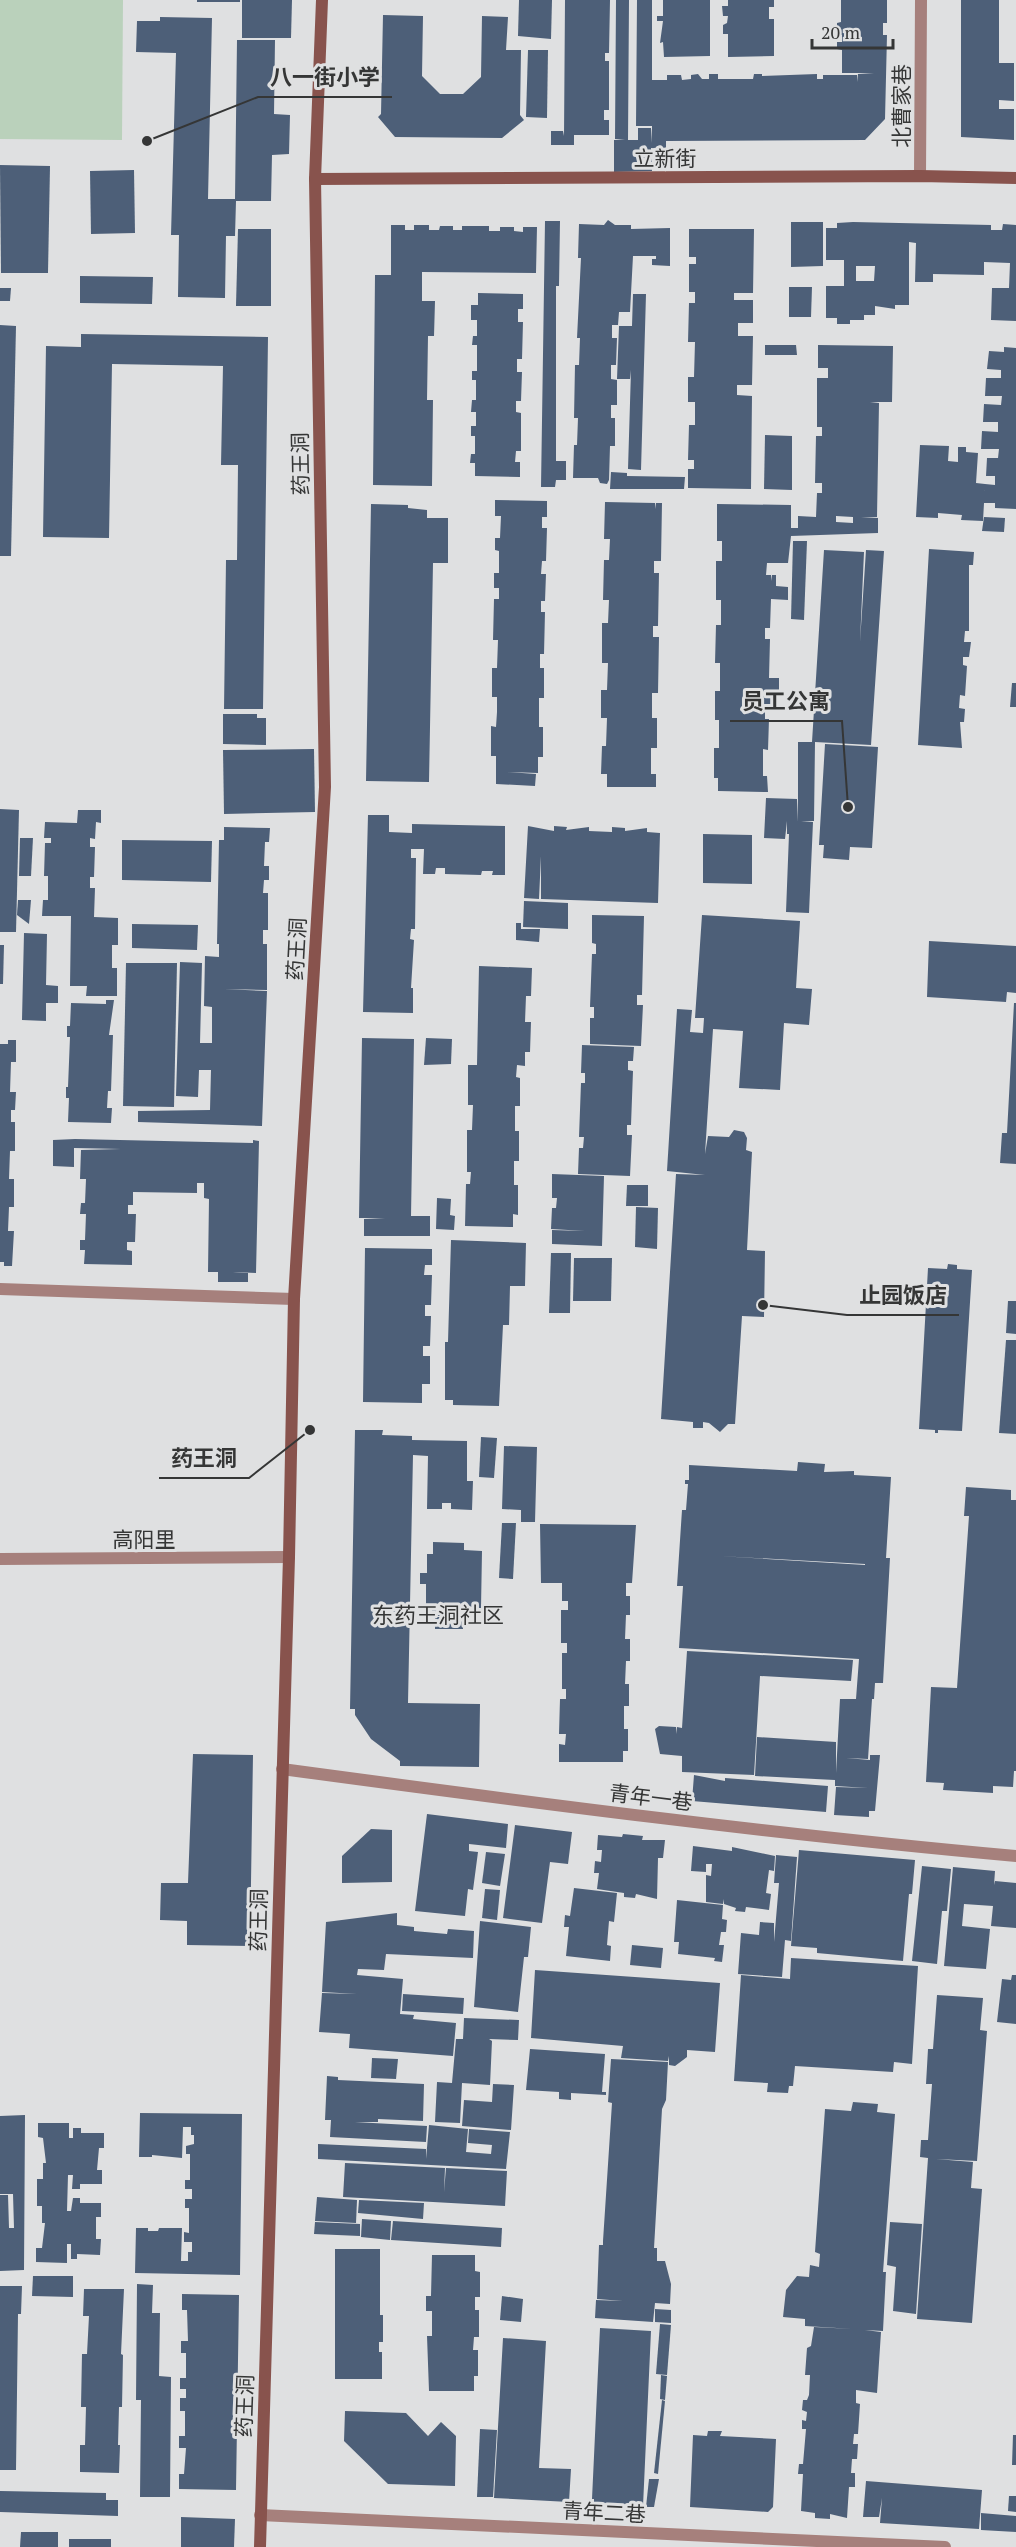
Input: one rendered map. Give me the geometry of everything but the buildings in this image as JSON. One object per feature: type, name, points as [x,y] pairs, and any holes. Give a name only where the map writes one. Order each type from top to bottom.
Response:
[{"type":"street","name":"药王洞","points":[[260,2547],[289,1557],[294,1299],[325,787],[315,179],[322,0]]},
{"type":"street","name":"北曹家巷","points":[[920,176],[921,0]]},
{"type":"street","name":"立新街","points":[[315,179],[920,176],[1016,178]]},
{"type":"street","points":[[0,1289],[294,1299]]},
{"type":"street","name":"高阳里","points":[[0,1559],[289,1557]]},
{"type":"street","name":"青年一巷","points":[[282,1769],[564,1806],[892,1845],[1016,1856]]},
{"type":"street","name":"青年二巷","points":[[260,2515],[945,2547]]},
{"type":"green space","points":[[0,0],[123,0],[122,140],[0,139]]},
{"type":"place","name":"八一街小学","points":[[147,141]]},
{"type":"place","name":"员工公寓","points":[[848,807]]},
{"type":"place","name":"止园饭店","points":[[763,1305]]},
{"type":"place","name":"药王洞","points":[[310,1430]]},
{"type":"district","name":"东药王洞社区","points":[[438,1614]]}]
